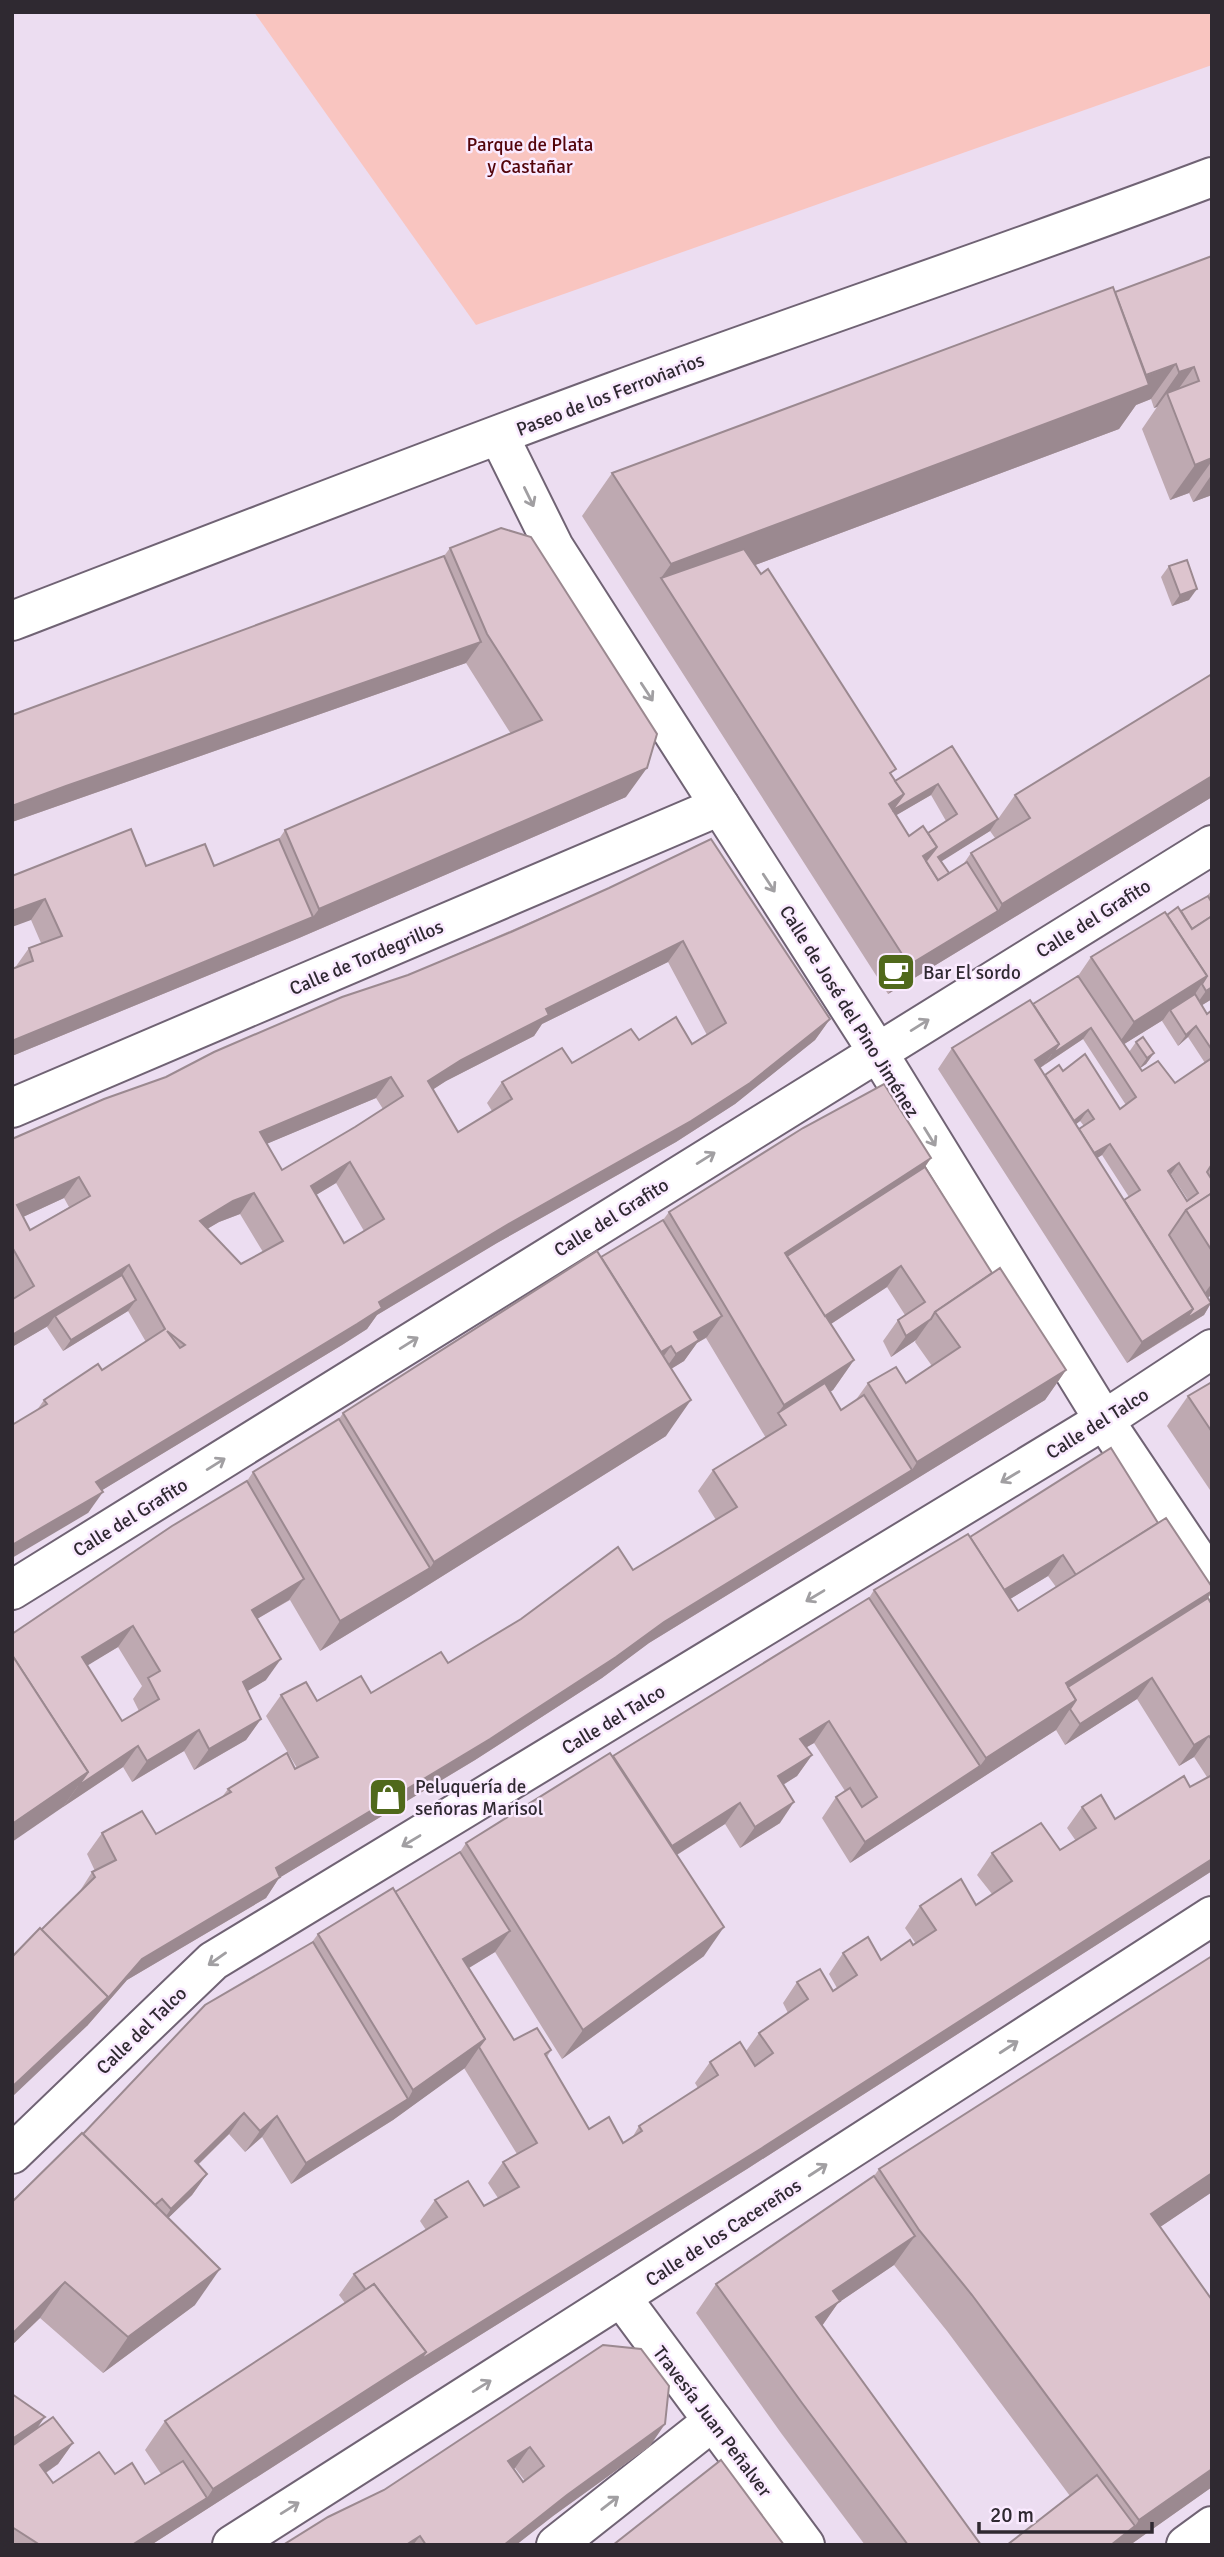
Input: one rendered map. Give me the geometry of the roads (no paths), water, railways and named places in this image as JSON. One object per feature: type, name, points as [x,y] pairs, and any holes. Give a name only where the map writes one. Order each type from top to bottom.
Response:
[{"type":"street","name":"Paseo de los Ferroviarios","points":[[12,621],[711,356],[1212,177]]},
{"type":"street","name":"Calle de José del Pino Jiménez","points":[[499,436],[554,548],[877,1051],[1104,1420],[1212,1581]]},
{"type":"street","name":"Calle de Tordegrillos","points":[[12,1108],[720,806]]},
{"type":"street","name":"Calle del Grafito","points":[[12,1590],[1212,845]]},
{"type":"street","name":"Calle del Talco","points":[[12,2154],[213,1961],[1104,1420],[1212,1349]]},
{"type":"street","name":"Calle de los Cacereños","points":[[232,2545],[621,2298],[1212,1916]]},
{"type":"street","name":"Travesía Juan Peñalver","points":[[621,2298],[805,2545]]},
{"type":"street","points":[[556,2545],[713,2421]]},
{"type":"street","points":[[1186,2545],[1212,2526]]},
{"type":"place","name":"Bar El sordo","points":[[896,972]]},
{"type":"place","name":"Peluquería de señoras Marisol","points":[[388,1797]]},
{"type":"park label","name":"Parque de Plata y Castañar","points":[[530,155]]}]
